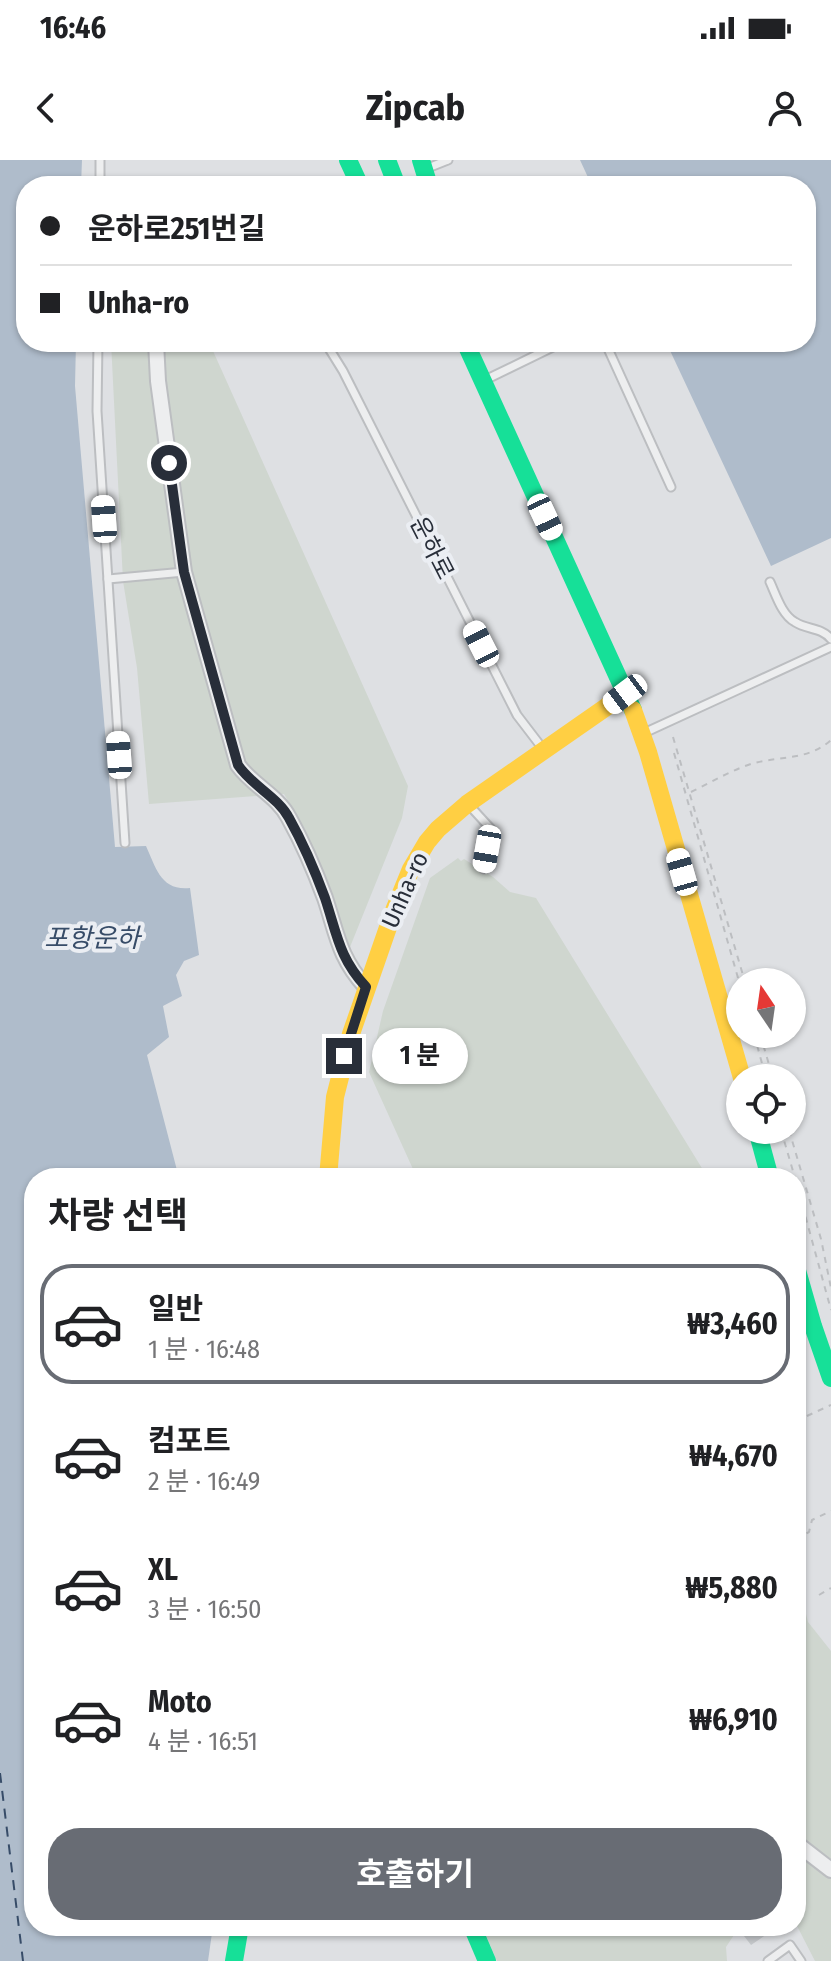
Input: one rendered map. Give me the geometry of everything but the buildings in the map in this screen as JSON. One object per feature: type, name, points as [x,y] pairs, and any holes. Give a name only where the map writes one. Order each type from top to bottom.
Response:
[{"type":"main road","points":[[458,352],[483,381]]},
{"type":"main road","points":[[470,352],[642,734],[738,1064]]},
{"type":"main road","points":[[476,352],[483,381]]},
{"type":"main road","name":"Unha-ro","points":[[329,1168],[335,1097],[344,1056],[393,913],[419,856],[438,829],[467,804],[625,694]]},
{"type":"main road","points":[[761,1144],[767,1168]]},
{"type":"main road","points":[[806,1302],[831,1378]]},
{"type":"main road","points":[[234,1961],[238,1936]]},
{"type":"main road","points":[[476,1936],[485,1961]]},
{"type":"street","points":[[157,352],[184,572],[238,765],[250,781],[278,803],[289,817],[324,895],[347,964],[366,987]]},
{"type":"street","points":[[806,1851],[831,1870]]},
{"type":"lane","points":[[425,172],[448,160]]},
{"type":"lane","points":[[98,352],[97,411],[125,843]]},
{"type":"lane","name":"운하로","points":[[331,352],[517,715],[545,750]]},
{"type":"lane","points":[[483,381],[542,352]]},
{"type":"lane","points":[[610,352],[671,487]]},
{"type":"lane","points":[[108,579],[184,572]]},
{"type":"lane","points":[[770,582],[791,620],[824,632],[831,639]]},
{"type":"lane","points":[[642,734],[831,647]]},
{"type":"lane","points":[[467,804],[491,829],[484,869]]},
{"type":"lane","points":[[768,1961],[790,1945],[801,1961]]},
{"type":"path","points":[[673,737],[741,968]]},
{"type":"path","points":[[690,792],[748,765],[815,752],[831,740]]},
{"type":"path","points":[[674,753],[735,968]]},
{"type":"path","points":[[785,1144],[792,1168]]},
{"type":"path","points":[[793,1144],[800,1168]]},
{"type":"path","points":[[806,1188],[831,1288]]},
{"type":"path","points":[[806,1220],[831,1310]]},
{"type":"path","points":[[806,1416],[831,1405]]},
{"type":"path","points":[[806,1534],[812,1520],[831,1511]]},
{"type":"path","points":[[819,1595],[831,1588]]},
{"type":"shaded area","points":[[112,352],[213,352],[408,786],[402,818],[348,952],[306,831],[284,794],[149,804],[137,668],[123,581]]},
{"type":"shaded area","points":[[458,858],[461,861],[464,859],[510,892],[536,898],[702,1168],[412,1168],[369,1072],[383,1011],[430,878]]},
{"type":"shaded area","points":[[806,1614],[808,1622],[831,1651],[831,1961],[815,1961],[802,1936],[806,1936]]},
{"type":"shaded area","points":[[486,1936],[733,1936],[726,1947],[727,1961],[497,1961]]},
{"type":"water","name":"포항운하","points":[[0,160],[82,160],[81,176],[16,176],[16,352],[76,352],[75,386],[115,847],[146,846],[166,882],[180,888],[190,888],[199,955],[184,961],[176,975],[182,996],[163,1006],[169,1037],[147,1055],[176,1168],[24,1168],[24,1936],[212,1936],[208,1961],[0,1961]]},
{"type":"water","points":[[580,160],[831,160],[831,538],[771,566],[671,352],[816,352],[816,176],[587,176]]},
{"type":"ferry route","points":[[0,1773],[23,1961]]},
{"type":"traffic: fast","points":[[348,160],[355,176]]},
{"type":"traffic: fast","points":[[387,160],[393,176]]},
{"type":"traffic: fast","points":[[421,160],[426,176]]},
{"type":"traffic: fast","points":[[470,352],[633,710]]},
{"type":"traffic: fast","points":[[761,1144],[767,1168]]},
{"type":"traffic: fast","points":[[806,1302],[831,1378]]},
{"type":"traffic: fast","points":[[234,1961],[238,1936]]},
{"type":"traffic: fast","points":[[476,1936],[487,1961]]},
{"type":"traffic: slow","points":[[329,1168],[335,1097],[351,1034],[393,913],[411,869],[427,842],[467,804],[625,694]]},
{"type":"traffic: slow","points":[[633,710],[648,752],[738,1064]]},
{"type":"route","points":[[169,463],[184,572],[238,765],[250,781],[285,810],[324,895],[347,964],[366,987],[344,1056]]}]
